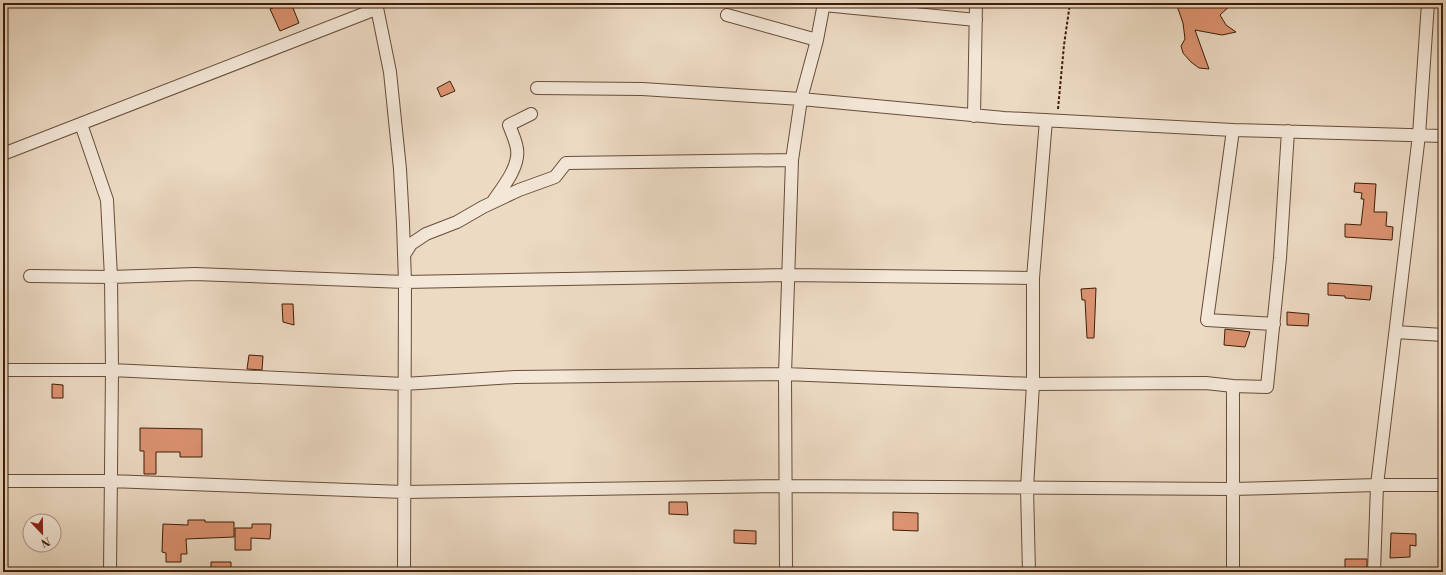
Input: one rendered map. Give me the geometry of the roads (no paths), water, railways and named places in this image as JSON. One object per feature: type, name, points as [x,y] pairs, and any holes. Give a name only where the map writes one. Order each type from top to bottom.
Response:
[{"type":"street","points":[[974,116],[976,3]]},
{"type":"street","points":[[1374,572],[1377,485],[1419,135],[1428,3]]},
{"type":"street","points":[[786,572],[785,374],[787,275],[792,160],[801,99],[817,40],[824,4],[976,20]]},
{"type":"street","points":[[3,154],[376,6],[390,72],[400,169],[405,282],[404,572]]},
{"type":"street","points":[[727,15],[817,40]]},
{"type":"street","points":[[537,88],[642,89],[801,99],[974,116],[1233,130],[1443,136]]},
{"type":"street","points":[[492,203],[508,181],[514,167],[518,150],[509,125],[531,114]]},
{"type":"street","points":[[1029,572],[1027,488],[1033,384],[1033,278],[1052,120]]},
{"type":"street","points":[[81,124],[107,200],[111,276],[112,370],[110,572]]},
{"type":"street","points":[[1233,130],[1207,320],[1274,324]]},
{"type":"street","points":[[3,370],[112,370],[404,384],[515,377],[785,374],[1033,384],[1206,383],[1233,386],[1267,387],[1280,258],[1288,131]]},
{"type":"street","points":[[404,255],[412,244],[426,234],[457,222],[519,190],[556,177],[566,163],[792,160]]},
{"type":"street","points":[[30,276],[195,274],[405,282],[787,275],[1033,278]]},
{"type":"street","points":[[1396,332],[1443,335]]},
{"type":"street","points":[[1233,386],[1233,572]]},
{"type":"street","points":[[3,481],[110,481],[404,492],[785,486],[1232,489],[1377,485],[1443,485]]}]
